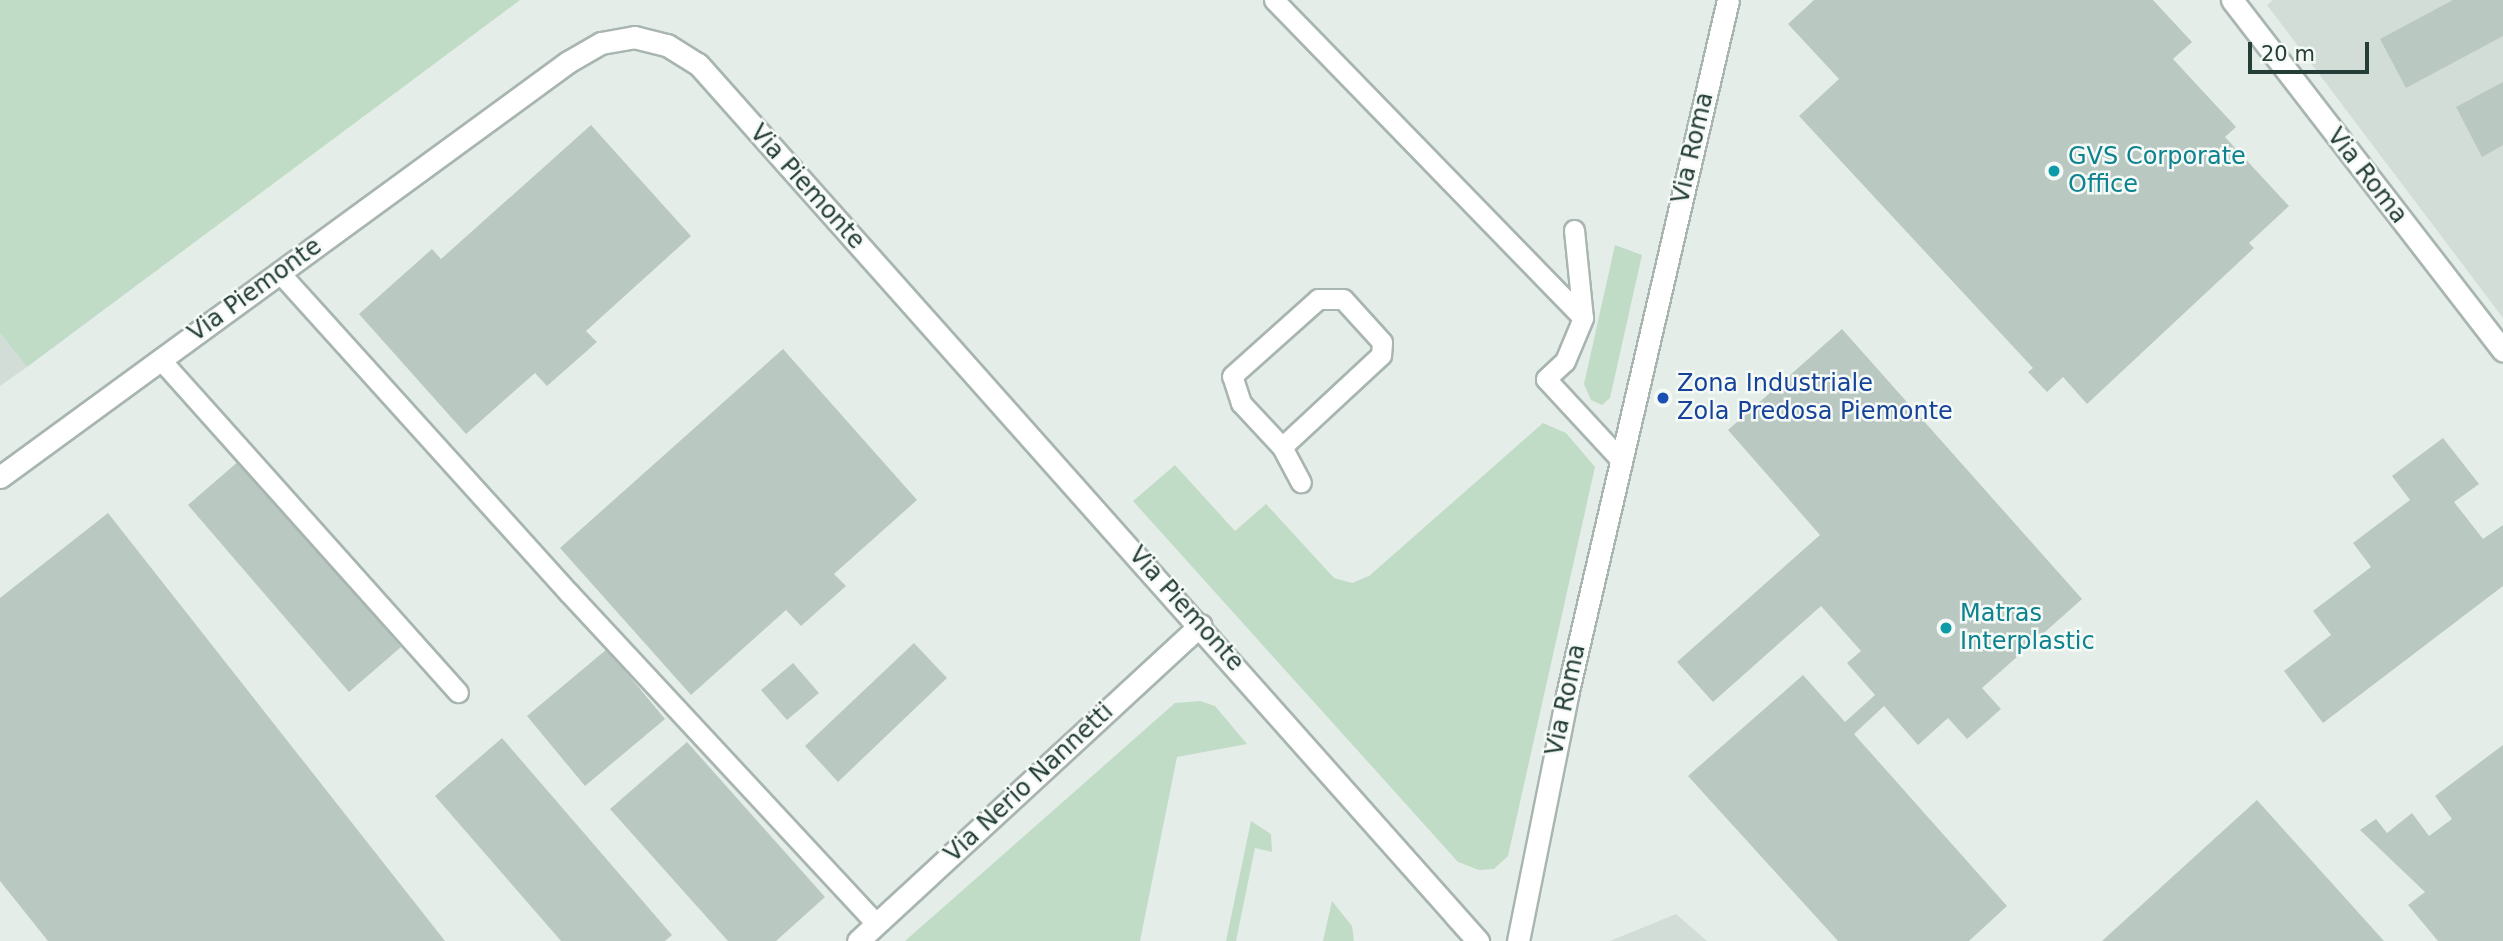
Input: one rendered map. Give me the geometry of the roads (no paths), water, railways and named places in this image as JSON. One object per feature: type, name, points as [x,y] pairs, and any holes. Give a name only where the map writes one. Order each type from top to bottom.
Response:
[{"type":"street","name":"Via Roma","points":[[1518,941],[1620,459],[1728,0]]},
{"type":"street","name":"Via Roma","points":[[2231,0],[2503,351]]},
{"type":"street","name":"Via Piemonte","points":[[0,477],[568,61],[601,43],[634,37],[667,45],[698,64],[1200,625],[1478,941]]},
{"type":"street","name":"Via Nerio Nannetti","points":[[858,941],[1200,625]]},
{"type":"lane","points":[[1274,0],[1583,318]]},
{"type":"lane","points":[[1574,230],[1583,318],[1564,361],[1546,379],[1620,459]]},
{"type":"lane","points":[[279,272],[569,593],[877,924]]},
{"type":"lane","points":[[1282,447],[1381,355],[1381,342],[1343,299],[1318,299],[1232,376],[1231,384],[1241,403],[1282,447],[1301,482]]},
{"type":"lane","points":[[160,359],[458,692]]},
{"type":"place","name":"GVS Corporate Office","points":[[2054,171]]},
{"type":"place","name":"Zona Industriale Zola Predosa Piemonte","points":[[1663,398]]},
{"type":"place","name":"Matras Interplastic","points":[[1946,628]]}]
